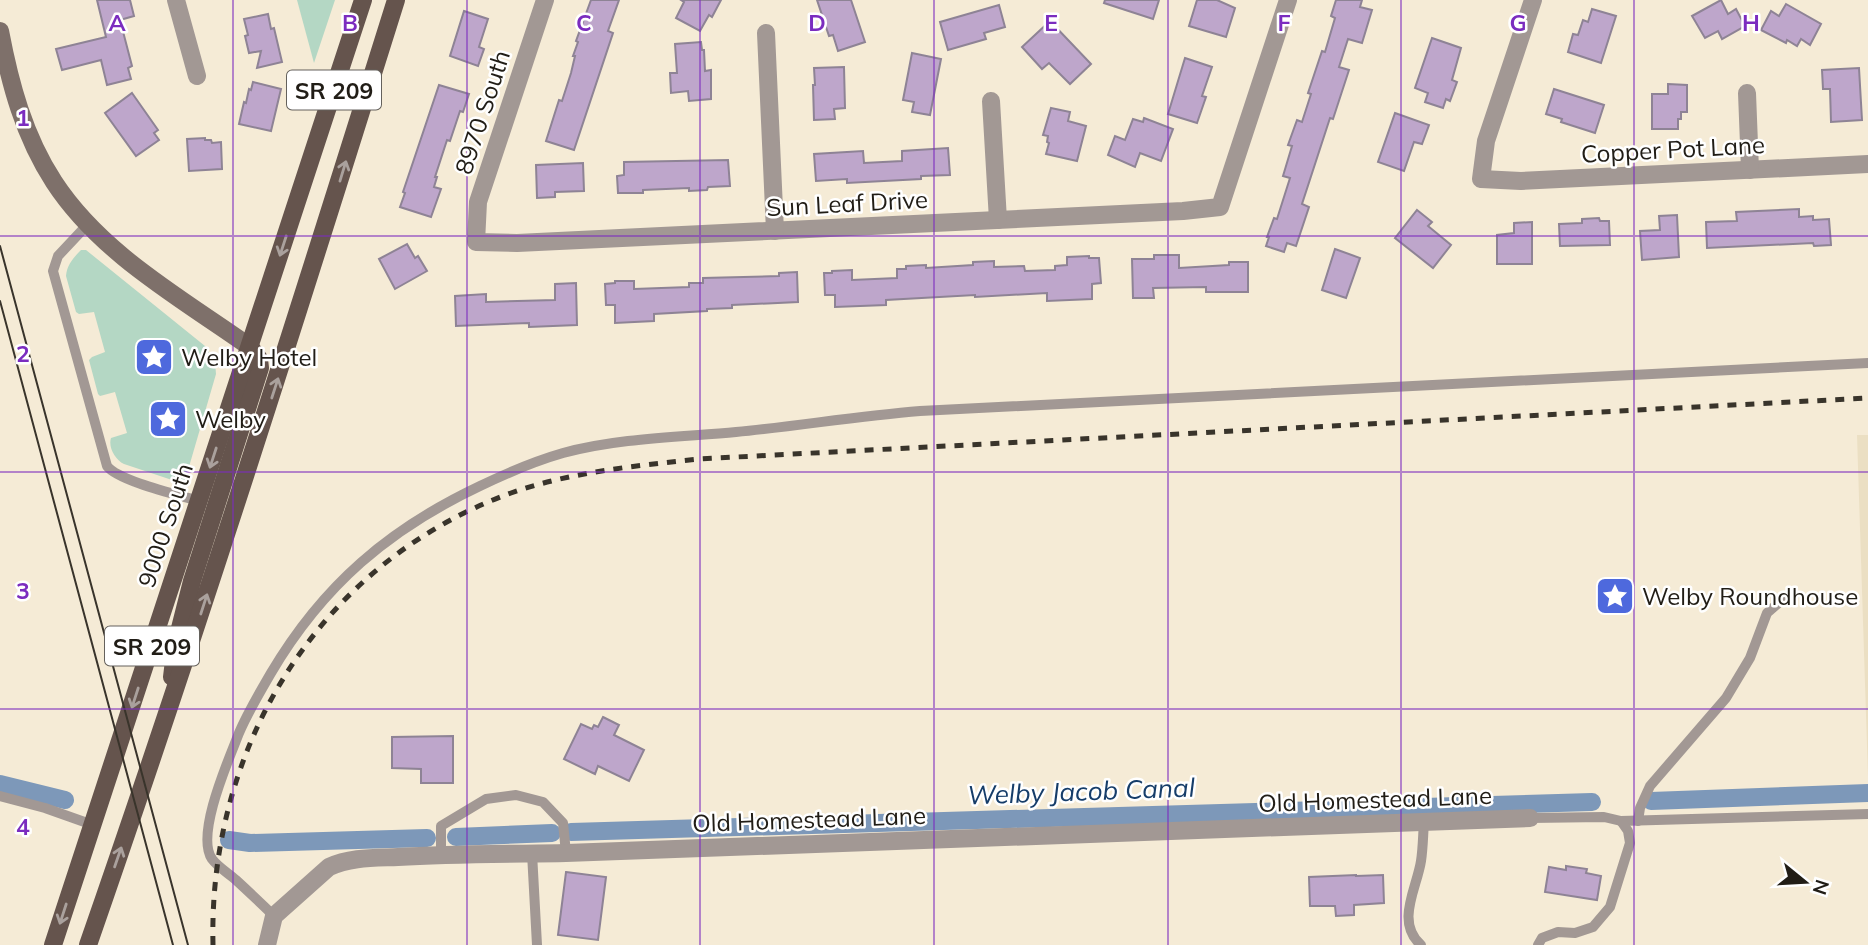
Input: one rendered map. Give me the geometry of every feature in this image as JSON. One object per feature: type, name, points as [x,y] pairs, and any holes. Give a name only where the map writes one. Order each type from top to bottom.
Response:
[{"type":"main road","name":"9000 South","points":[[53,945],[363,0]]},
{"type":"main road","name":"SR 209","points":[[88,945],[167,716],[285,355],[396,0]]},
{"type":"main road","points":[[0,31],[14,92],[31,138],[54,182],[88,225],[111,246],[250,347],[259,359],[260,368],[192,581],[176,644],[167,716]]},
{"type":"street","points":[[176,0],[197,76]]},
{"type":"street","name":"8970 South","points":[[476,242],[478,202],[545,0]]},
{"type":"street","name":"Sun Leaf Drive","points":[[476,242],[517,243],[775,231],[1220,207],[1288,0]]},
{"type":"street","name":"Copper Pot Lane","points":[[1533,0],[1486,141],[1480,179],[1521,181],[1868,164]]},
{"type":"street","points":[[765,33],[769,70],[775,231]]},
{"type":"street","points":[[1747,93],[1750,170]]},
{"type":"street","points":[[991,101],[998,220]]},
{"type":"street","name":"Old Homestead Lane","points":[[274,916],[320,873],[337,863],[356,859],[1530,818]]},
{"type":"street","points":[[267,945],[274,916]]},
{"type":"lane","points":[[88,225],[58,256],[53,271],[107,466],[122,477],[199,501]]},
{"type":"lane","points":[[274,916],[212,859],[207,844],[214,802],[240,731],[256,699],[306,620],[353,569],[410,524],[465,493],[540,460],[612,443],[788,427],[920,411],[1868,363]]},
{"type":"lane","points":[[1638,821],[1640,807],[1650,786],[1726,698],[1750,658],[1767,614],[1782,600]]},
{"type":"lane","points":[[441,854],[441,826],[486,799],[516,795],[544,802],[563,824],[566,852]]},
{"type":"lane","points":[[0,796],[93,825]]},
{"type":"lane","name":"Old Homestead Lane","points":[[1530,818],[1604,817],[1638,821],[1868,814]]},
{"type":"lane","points":[[1538,945],[1542,938],[1558,932],[1575,933],[1593,927],[1610,907],[1630,843],[1628,831],[1622,821]]},
{"type":"lane","points":[[1421,945],[1410,929],[1408,908],[1421,862],[1424,822]]},
{"type":"lane","points":[[532,853],[537,945]]},
{"type":"shaded area","points":[[1857,435],[1868,435],[1868,776]]},
{"type":"green space","points":[[297,0],[335,0],[314,63]]},
{"type":"green space","points":[[81,250],[86,250],[205,346],[215,362],[216,374],[184,484],[124,464],[113,453],[111,438],[127,433],[115,392],[100,396],[98,394],[89,360],[105,352],[94,312],[76,312],[66,276],[71,262]]},
{"type":"building","points":[[97,0],[130,0],[134,16],[120,20],[132,66],[128,68],[131,79],[107,85],[101,60],[62,70],[56,49],[106,37]]},
{"type":"building","points":[[591,0],[619,0],[608,31],[613,33],[574,150],[546,141],[571,73],[578,42],[576,41]]},
{"type":"building","points":[[681,0],[721,0],[700,31],[676,18],[684,2]]},
{"type":"building","points":[[817,0],[851,0],[865,42],[838,51],[833,35],[829,36]]},
{"type":"building","points":[[1105,0],[1159,0],[1153,19],[1104,3]]},
{"type":"building","points":[[1197,0],[1217,0],[1235,8],[1226,37],[1189,26]]},
{"type":"building","points":[[1336,0],[1362,0],[1360,7],[1372,10],[1362,43],[1348,39],[1339,67],[1349,70],[1302,204],[1309,207],[1296,246],[1287,243],[1284,252],[1266,246],[1267,237],[1274,218],[1277,219],[1290,178],[1283,176],[1292,146],[1288,145],[1297,120],[1302,122],[1311,94],[1308,93],[1322,51],[1325,52],[1335,18],[1331,16]]},
{"type":"building","points":[[1721,0],[1728,14],[1736,9],[1745,26],[1722,39],[1718,31],[1705,38],[1692,16]]},
{"type":"building","points":[[1786,4],[1821,24],[1810,45],[1801,39],[1797,46],[1787,40],[1786,43],[1761,30],[1771,11],[1779,16]]},
{"type":"building","points":[[999,5],[1005,27],[984,33],[986,39],[948,50],[940,22]]},
{"type":"building","points":[[1592,9],[1616,16],[1601,63],[1568,52],[1573,34],[1578,35],[1583,20],[1588,22]]},
{"type":"building","points":[[464,11],[488,19],[479,47],[484,49],[478,66],[450,56]]},
{"type":"building","points":[[268,14],[282,62],[257,68],[261,51],[249,53],[244,19]]},
{"type":"building","points":[[1050,21],[1091,64],[1070,84],[1049,63],[1042,69],[1022,47]]},
{"type":"building","points":[[1432,38],[1461,48],[1452,80],[1457,82],[1450,101],[1446,99],[1443,108],[1425,102],[1428,93],[1415,88]]},
{"type":"building","points":[[701,42],[705,71],[711,70],[711,99],[689,101],[688,91],[671,93],[670,73],[677,73],[675,44]]},
{"type":"building","points":[[912,53],[941,59],[930,115],[912,112],[914,102],[903,100]]},
{"type":"building","points":[[1185,58],[1212,67],[1202,96],[1206,97],[1197,123],[1168,114]]},
{"type":"building","points":[[844,67],[845,108],[834,109],[835,119],[814,120],[814,68]]},
{"type":"building","points":[[1859,68],[1862,120],[1831,122],[1830,89],[1823,89],[1822,70]]},
{"type":"building","points":[[253,82],[281,89],[271,131],[239,124],[244,102],[246,103]]},
{"type":"building","points":[[1668,84],[1687,85],[1687,112],[1681,112],[1678,129],[1652,129],[1652,94],[1668,94]]},
{"type":"building","points":[[439,85],[469,94],[450,141],[447,140],[435,177],[434,187],[441,189],[431,217],[400,207]]},
{"type":"building","points":[[1554,89],[1604,105],[1595,133],[1546,114]]},
{"type":"building","points":[[132,93],[158,130],[154,133],[159,140],[136,156],[105,113]]},
{"type":"building","points":[[1051,108],[1070,112],[1068,121],[1086,126],[1077,161],[1046,154],[1048,136],[1043,135]]},
{"type":"building","points":[[1395,113],[1429,125],[1422,144],[1414,142],[1404,171],[1378,162]]},
{"type":"building","points":[[1144,118],[1173,129],[1161,161],[1140,153],[1135,167],[1108,155],[1115,136],[1125,140],[1133,119],[1143,122]]},
{"type":"building","points":[[205,138],[212,143],[221,142],[222,169],[189,171],[187,139]]},
{"type":"building","points":[[948,148],[950,175],[847,183],[847,179],[816,181],[814,154],[863,151],[864,163],[902,161],[902,151]]},
{"type":"building","points":[[728,160],[730,186],[708,187],[707,190],[689,191],[689,188],[618,193],[617,176],[624,175],[624,162]]},
{"type":"building","points":[[583,163],[584,191],[555,192],[555,197],[537,198],[536,165]]},
{"type":"building","points":[[1799,209],[1799,217],[1829,219],[1831,245],[1814,246],[1813,243],[1707,248],[1706,222],[1737,221],[1736,212]]},
{"type":"building","points":[[1417,210],[1432,222],[1428,226],[1451,245],[1433,268],[1395,238]]},
{"type":"building","points":[[1677,215],[1679,257],[1642,260],[1640,231],[1660,230],[1659,216]]},
{"type":"building","points":[[1599,218],[1600,221],[1609,221],[1610,245],[1560,246],[1559,224],[1582,223],[1582,219]]},
{"type":"building","points":[[1532,222],[1532,264],[1497,264],[1497,235],[1514,233],[1514,223]]},
{"type":"building","points":[[407,244],[427,271],[395,289],[379,259]]},
{"type":"building","points":[[1335,249],[1360,258],[1346,298],[1322,290]]},
{"type":"building","points":[[1154,255],[1179,255],[1179,268],[1248,262],[1248,292],[1206,292],[1206,287],[1153,288],[1154,298],[1133,298],[1132,259],[1154,259]]},
{"type":"building","points":[[1067,257],[1099,258],[1101,283],[1092,284],[1092,299],[1047,301],[1047,293],[975,295],[886,300],[886,305],[835,307],[835,295],[825,295],[824,273],[832,271],[852,270],[852,280],[897,278],[897,269],[906,269],[906,266],[926,265],[926,268],[994,261],[994,267],[1024,266],[1025,271],[1055,270],[1055,266],[1067,265]]},
{"type":"building","points":[[797,272],[798,302],[732,305],[732,308],[707,311],[654,314],[654,321],[615,323],[615,305],[606,305],[605,284],[615,281],[634,281],[634,289],[689,287],[689,283],[703,283],[703,278],[779,276],[779,273]]},
{"type":"building","points":[[576,283],[577,325],[529,327],[529,323],[456,326],[455,296],[486,294],[486,302],[555,300],[555,284]]},
{"type":"building","points":[[603,717],[619,725],[614,735],[644,750],[629,781],[598,766],[595,774],[564,759],[581,724],[592,729],[594,725],[598,727]]},
{"type":"building","points":[[453,736],[453,783],[421,783],[421,769],[392,768],[392,737]]},
{"type":"building","points":[[1566,866],[1587,869],[1586,873],[1601,876],[1597,900],[1545,892],[1549,867],[1566,870]]},
{"type":"building","points":[[566,872],[606,877],[598,940],[558,935]]},
{"type":"building","points":[[1383,875],[1384,903],[1354,905],[1354,915],[1336,916],[1335,906],[1310,906],[1309,877]]},
{"type":"waterway","name":"Welby Jacob Canal","points":[[0,784],[65,800]]},
{"type":"waterway","name":"Welby Jacob Canal","points":[[1651,801],[1868,793]]},
{"type":"waterway","name":"Welby Jacob Canal","points":[[571,832],[1592,802]]},
{"type":"waterway","name":"Welby Jacob Canal","points":[[456,837],[552,833]]},
{"type":"waterway","name":"Welby Jacob Canal","points":[[229,840],[250,843],[427,838]]},
{"type":"tram line","points":[[0,246],[188,945]]},
{"type":"tram line","points":[[0,301],[173,945]]},
{"type":"railway","points":[[213,945],[217,871],[231,800],[255,733],[288,670],[331,614],[383,565],[443,524],[511,493],[580,475],[698,459],[1868,398]]},
{"type":"place","name":"Welby Hotel","points":[[154,357]]},
{"type":"place","name":"Welby","points":[[168,419]]},
{"type":"place","name":"Welby Roundhouse","points":[[1615,596]]}]
